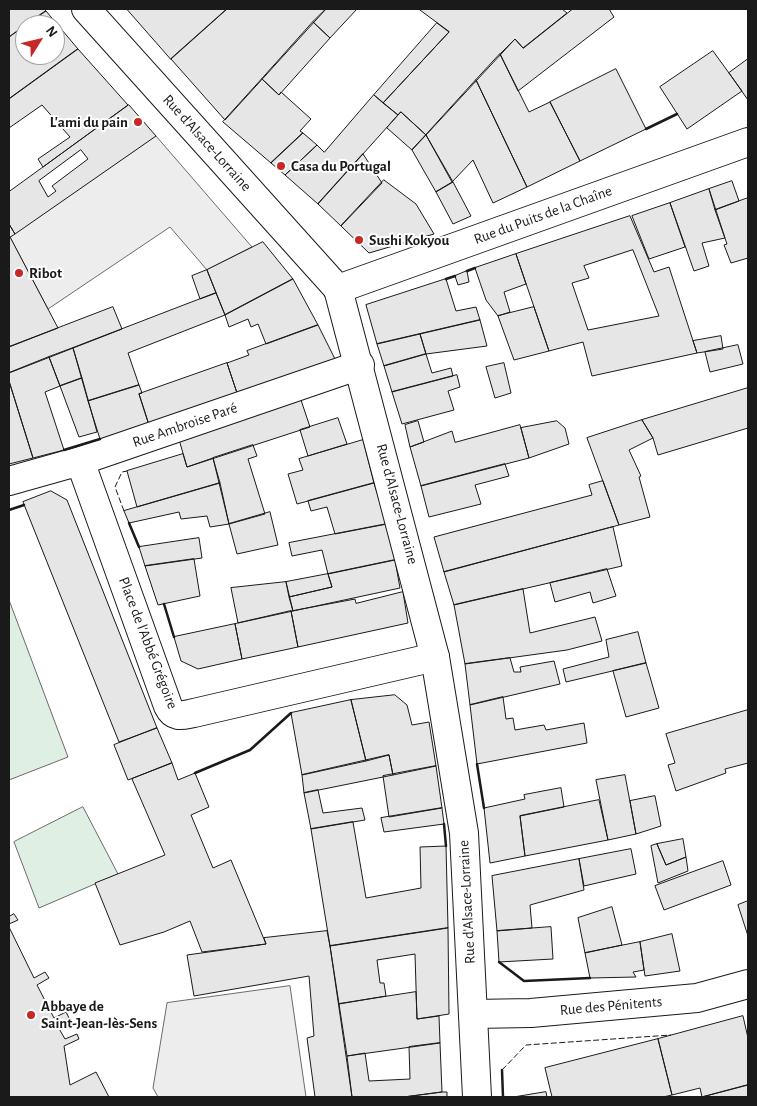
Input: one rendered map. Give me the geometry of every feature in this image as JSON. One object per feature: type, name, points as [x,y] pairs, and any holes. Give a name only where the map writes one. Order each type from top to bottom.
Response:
[{"type":"street","name":"Rue d'Alsace-Lorraine","points":[[86,9],[338,289],[436,657],[464,833],[476,1097]]},
{"type":"street","name":"Rue du Puits de la Chaîne","points":[[338,289],[748,142]]},
{"type":"street","name":"Rue Ambroise Paré","points":[[9,481],[80,462],[360,366]]},
{"type":"street","name":"Place de l'Abbé Grégoire","points":[[80,462],[168,706],[174,714],[178,716],[194,713],[436,657]]},
{"type":"street","name":"Rue des Pénitents","points":[[473,1014],[531,1013],[697,998],[748,984]]},
{"type":"green space","points":[[9,600],[68,757],[9,780]]},
{"type":"green space","points":[[83,807],[118,874],[39,908],[14,842]]},
{"type":"shaded area","points":[[156,136],[252,247],[207,270],[170,227],[48,309],[10,237]]},
{"type":"shaded area","points":[[290,986],[306,1097],[158,1097],[153,1088],[167,1003]]},
{"type":"building","points":[[9,9],[44,9],[46,11],[40,15],[15,15],[15,33],[9,37]]},
{"type":"building","points":[[127,9],[227,9],[171,59]]},
{"type":"building","points":[[227,9],[326,9],[225,120],[171,59]]},
{"type":"building","points":[[326,9],[357,9],[330,38],[313,22]]},
{"type":"building","points":[[419,9],[562,9],[567,13],[523,48],[515,39],[426,135],[401,112],[398,115],[383,103],[449,32]]},
{"type":"building","points":[[573,9],[609,9],[614,17],[518,91],[500,54],[515,39],[523,48]]},
{"type":"building","points":[[46,11],[49,15],[40,15]]},
{"type":"building","points":[[313,22],[330,38],[279,95],[262,79]]},
{"type":"building","points":[[437,23],[449,32],[383,103],[374,95]]},
{"type":"building","points":[[15,32],[15,65],[56,65],[9,99],[9,37]]},
{"type":"building","points":[[65,34],[78,49],[65,58]]},
{"type":"building","points":[[78,49],[128,105],[43,167],[38,159],[70,137],[42,105],[9,128],[9,99],[56,65],[65,65],[65,58]]},
{"type":"building","points":[[713,51],[742,91],[687,129],[660,87]]},
{"type":"building","points":[[500,54],[529,112],[550,102],[580,161],[527,187],[476,80]]},
{"type":"building","points":[[748,59],[748,100],[729,73]]},
{"type":"building","points":[[616,69],[646,129],[580,161],[550,102]]},
{"type":"building","points":[[262,79],[279,95],[281,92],[311,119],[300,131],[303,133],[271,163],[223,122]]},
{"type":"building","points":[[476,80],[527,187],[493,203],[473,160],[452,182],[426,135]]},
{"type":"building","points":[[374,95],[398,115],[318,204],[285,175],[317,145],[324,152]]},
{"type":"building","points":[[129,105],[156,136],[15,234],[9,224],[9,192]],"holes":[[[81,150],[88,159],[52,186],[56,191],[48,197],[39,181]]]},
{"type":"building","points":[[401,112],[426,135],[412,150],[387,128]]},
{"type":"building","points":[[303,133],[317,145],[285,175],[271,163]]},
{"type":"building","points":[[426,135],[453,182],[436,192],[412,150]]},
{"type":"building","points":[[363,154],[382,183],[341,226],[318,204]]},
{"type":"building","points":[[384,180],[416,204],[434,234],[369,253],[341,226]]},
{"type":"building","points":[[732,181],[739,201],[715,210],[709,189]]},
{"type":"building","points":[[453,182],[471,216],[453,224],[436,192]]},
{"type":"building","points":[[709,189],[725,238],[702,243],[709,266],[694,271],[670,203]]},
{"type":"building","points":[[748,198],[748,258],[731,263],[724,245],[727,244],[715,210]]},
{"type":"building","points":[[670,203],[685,247],[649,259],[632,216]]},
{"type":"building","points":[[630,216],[654,272],[669,267],[697,353],[592,376],[583,342],[549,351],[516,254]],"holes":[[[633,250],[659,316],[588,330],[572,283],[589,278],[584,266]]]},
{"type":"building","points":[[9,224],[15,234],[9,238]]},
{"type":"building","name":"Ribot","points":[[9,238],[58,328],[9,347]]},
{"type":"building","points":[[263,242],[293,279],[225,315],[207,270]]},
{"type":"building","points":[[516,254],[526,284],[504,292],[510,312],[498,316],[486,300],[475,268]]},
{"type":"building","points":[[207,270],[216,293],[200,299],[192,276]]},
{"type":"building","points":[[467,271],[469,282],[458,285],[455,276]]},
{"type":"building","points":[[293,279],[318,325],[266,344],[258,324],[251,327],[248,319],[229,327],[225,315]]},
{"type":"building","points":[[446,279],[456,311],[476,307],[480,320],[377,344],[366,305]]},
{"type":"building","points":[[216,293],[225,315],[128,353],[139,385],[88,401],[73,348]]},
{"type":"building","points":[[113,307],[122,329],[9,373],[9,347]]},
{"type":"building","points":[[534,307],[549,351],[514,360],[498,316]]},
{"type":"building","points":[[480,320],[487,346],[426,354],[420,334]]},
{"type":"building","points":[[318,325],[337,363],[238,396],[227,363],[249,355],[247,351]]},
{"type":"building","points":[[420,334],[426,354],[384,366],[377,344]]},
{"type":"building","points":[[721,336],[723,349],[697,353],[693,341]]},
{"type":"building","points":[[738,345],[743,364],[710,372],[705,352]]},
{"type":"building","points":[[73,348],[82,378],[60,386],[49,357]]},
{"type":"building","points":[[426,354],[432,373],[451,368],[453,376],[392,392],[384,366]]},
{"type":"building","points":[[49,357],[60,386],[45,392],[64,450],[33,458],[9,381],[9,373]]},
{"type":"building","points":[[227,363],[238,396],[149,425],[139,394]]},
{"type":"building","points":[[504,363],[511,393],[495,398],[486,367]]},
{"type":"building","points":[[457,375],[460,387],[448,391],[454,410],[402,424],[392,392]]},
{"type":"building","points":[[82,378],[97,432],[79,437],[60,386]]},
{"type":"building","points":[[9,381],[33,458],[9,464]]},
{"type":"building","points":[[139,385],[142,393],[139,394],[149,425],[100,439],[88,401]]},
{"type":"building","points":[[748,388],[748,428],[658,455],[653,438],[642,420]]},
{"type":"building","points":[[301,400],[310,427],[187,467],[178,436]]},
{"type":"building","points":[[338,418],[347,444],[308,456],[300,430]]},
{"type":"building","points":[[642,420],[653,438],[629,450],[641,476],[639,477],[650,517],[619,525],[587,438]]},
{"type":"building","points":[[418,421],[424,442],[410,447],[405,425]]},
{"type":"building","points":[[557,421],[565,428],[569,444],[529,458],[521,428]]},
{"type":"building","points":[[520,425],[529,458],[421,486],[410,447],[452,431],[455,442]]},
{"type":"building","points":[[363,440],[374,483],[297,504],[288,474],[303,470],[299,459]]},
{"type":"building","points":[[253,445],[257,456],[248,459],[265,514],[229,524],[213,458]]},
{"type":"building","points":[[183,454],[187,467],[213,458],[220,483],[137,507],[127,471]]},
{"type":"building","points":[[505,464],[509,476],[475,485],[481,504],[429,517],[421,486]]},
{"type":"building","points":[[603,481],[619,525],[444,572],[434,537],[592,495],[589,485]]},
{"type":"building","points":[[220,483],[229,524],[210,527],[207,516],[181,519],[179,512],[129,523],[124,511]]},
{"type":"building","points":[[374,483],[387,524],[335,534],[327,507],[311,511],[308,501]]},
{"type":"building","points":[[51,491],[67,500],[157,728],[119,742],[23,502]]},
{"type":"building","points":[[270,512],[278,545],[237,554],[229,524]]},
{"type":"building","points":[[387,524],[395,560],[328,574],[322,550],[292,556],[289,543]]},
{"type":"building","points":[[613,527],[622,566],[454,605],[444,572]]},
{"type":"building","points":[[199,538],[202,558],[145,566],[139,547]]},
{"type":"building","points":[[194,559],[200,596],[158,605],[145,566]]},
{"type":"building","points":[[395,560],[400,588],[293,611],[289,597],[332,587],[328,574]]},
{"type":"building","points":[[607,569],[616,596],[593,603],[590,592],[555,602],[550,583]]},
{"type":"building","points":[[328,574],[332,587],[289,597],[286,582]]},
{"type":"building","points":[[286,582],[293,611],[238,623],[231,588]]},
{"type":"building","points":[[523,589],[530,633],[595,617],[602,641],[567,650],[465,664],[454,605]]},
{"type":"building","points":[[403,592],[408,623],[298,647],[291,611],[355,599],[356,603]]},
{"type":"building","points":[[291,611],[298,647],[242,659],[235,624]]},
{"type":"building","points":[[235,624],[242,659],[198,669],[181,661],[174,637]]},
{"type":"building","points":[[638,632],[646,663],[566,682],[563,669],[609,657],[606,640]]},
{"type":"building","points":[[510,658],[514,672],[521,672],[520,667],[554,661],[560,684],[470,705],[465,664]]},
{"type":"building","points":[[646,663],[659,708],[626,717],[613,671]]},
{"type":"building","points":[[395,695],[407,705],[412,725],[429,722],[436,766],[393,775],[389,755],[366,761],[351,700]]},
{"type":"building","points":[[503,697],[506,719],[513,718],[515,730],[544,725],[546,730],[584,723],[587,743],[477,764],[470,705]]},
{"type":"building","points":[[351,700],[366,761],[302,775],[291,713]]},
{"type":"building","points":[[748,710],[748,763],[725,769],[726,773],[676,791],[668,765],[675,763],[666,734]]},
{"type":"building","points":[[157,728],[172,763],[128,780],[114,745]]},
{"type":"building","points":[[389,755],[393,775],[304,793],[302,775]]},
{"type":"building","points":[[172,763],[178,780],[195,773],[209,807],[191,815],[213,868],[231,860],[266,944],[202,952],[190,921],[164,932],[120,945],[95,883],[165,855],[132,779]]},
{"type":"building","points":[[436,766],[442,808],[389,817],[383,776]]},
{"type":"building","points":[[625,775],[636,834],[608,840],[596,780]]},
{"type":"building","points":[[561,788],[564,807],[520,816],[525,856],[490,863],[484,808],[525,799],[524,795]]},
{"type":"building","points":[[318,790],[323,813],[362,808],[365,820],[311,829],[304,793]]},
{"type":"building","points":[[655,796],[661,826],[636,834],[630,801]]},
{"type":"building","points":[[599,800],[608,840],[525,856],[520,816]]},
{"type":"building","points":[[442,808],[444,824],[384,832],[381,818]]},
{"type":"building","points":[[353,822],[366,898],[421,888],[420,847],[446,846],[448,928],[330,946],[311,829]]},
{"type":"building","points":[[683,839],[686,857],[666,865],[657,844]]},
{"type":"building","points":[[657,844],[666,865],[686,857],[688,871],[658,883],[651,846]]},
{"type":"building","points":[[631,849],[636,874],[584,886],[579,859]]},
{"type":"building","points":[[579,859],[584,890],[530,905],[532,928],[497,931],[492,876]]},
{"type":"building","points":[[723,861],[731,885],[664,910],[655,886]]},
{"type":"building","points":[[748,901],[748,936],[738,905]]},
{"type":"building","points":[[612,907],[622,945],[585,953],[578,918]]},
{"type":"building","points":[[14,914],[18,920],[9,924],[9,917]]},
{"type":"building","name":"Abbaye de Saint-Jean-lès-Sens","points":[[9,927],[34,978],[45,972],[49,978],[37,985],[54,1018],[66,1012],[69,1018],[57,1025],[65,1039],[77,1034],[79,1039],[64,1046],[70,1085],[96,1072],[109,1097],[9,1097]]},
{"type":"building","points":[[551,927],[553,959],[499,962],[497,931]]},
{"type":"building","points":[[448,928],[449,1014],[417,1019],[415,954],[377,960],[380,983],[384,983],[386,996],[339,1004],[330,946]]},
{"type":"building","points":[[327,931],[352,1097],[315,1097],[307,1038],[314,1036],[309,976],[194,996],[187,955],[266,944],[264,938]]},
{"type":"building","points":[[672,934],[680,971],[645,976],[640,942]]},
{"type":"building","points":[[640,942],[644,970],[633,972],[636,977],[590,978],[585,953]]},
{"type":"building","points":[[416,992],[417,1019],[439,1016],[440,1043],[347,1056],[339,1004]]},
{"type":"building","points":[[743,1016],[748,1038],[748,1085],[702,1097],[700,1088],[672,1095],[658,1039]]},
{"type":"building","points":[[658,1039],[672,1095],[663,1097],[552,1097],[545,1068]]},
{"type":"building","points":[[440,1043],[442,1092],[404,1097],[352,1097],[347,1056],[365,1053],[369,1081],[410,1079],[409,1047]]},
{"type":"building","points":[[748,1085],[748,1097],[702,1097]]},
{"type":"building","points":[[447,1092],[447,1097],[404,1097]]},
{"type":"building","points":[[546,1092],[547,1097],[514,1097]]},
{"type":"fence","points":[[124,511],[115,487],[122,472],[127,471]]},
{"type":"fence","points":[[502,1070],[526,1045],[671,1035]]},
{"type":"wall","points":[[646,129],[677,114]]},
{"type":"wall","points":[[467,271],[475,268]]},
{"type":"wall","points":[[446,279],[455,276]]},
{"type":"wall","points":[[64,450],[100,439]]},
{"type":"wall","points":[[9,510],[24,505]]},
{"type":"wall","points":[[129,523],[139,547]]},
{"type":"wall","points":[[164,604],[174,637]]},
{"type":"wall","points":[[195,773],[250,750],[291,713]]},
{"type":"wall","points":[[477,764],[484,808]]},
{"type":"wall","points":[[444,824],[446,846]]},
{"type":"wall","points":[[499,962],[524,981],[590,978]]},
{"type":"wall","points":[[502,1070],[503,1097]]},
{"type":"place","name":"L'ami du pain","points":[[138,122]]},
{"type":"place","name":"Casa du Portugal","points":[[281,166]]},
{"type":"place","name":"Sushi Kokyou","points":[[359,240]]},
{"type":"place","name":"Ribot","points":[[19,273]]},
{"type":"place","name":"Abbaye de Saint-Jean-lès-Sens","points":[[31,1015]]}]
